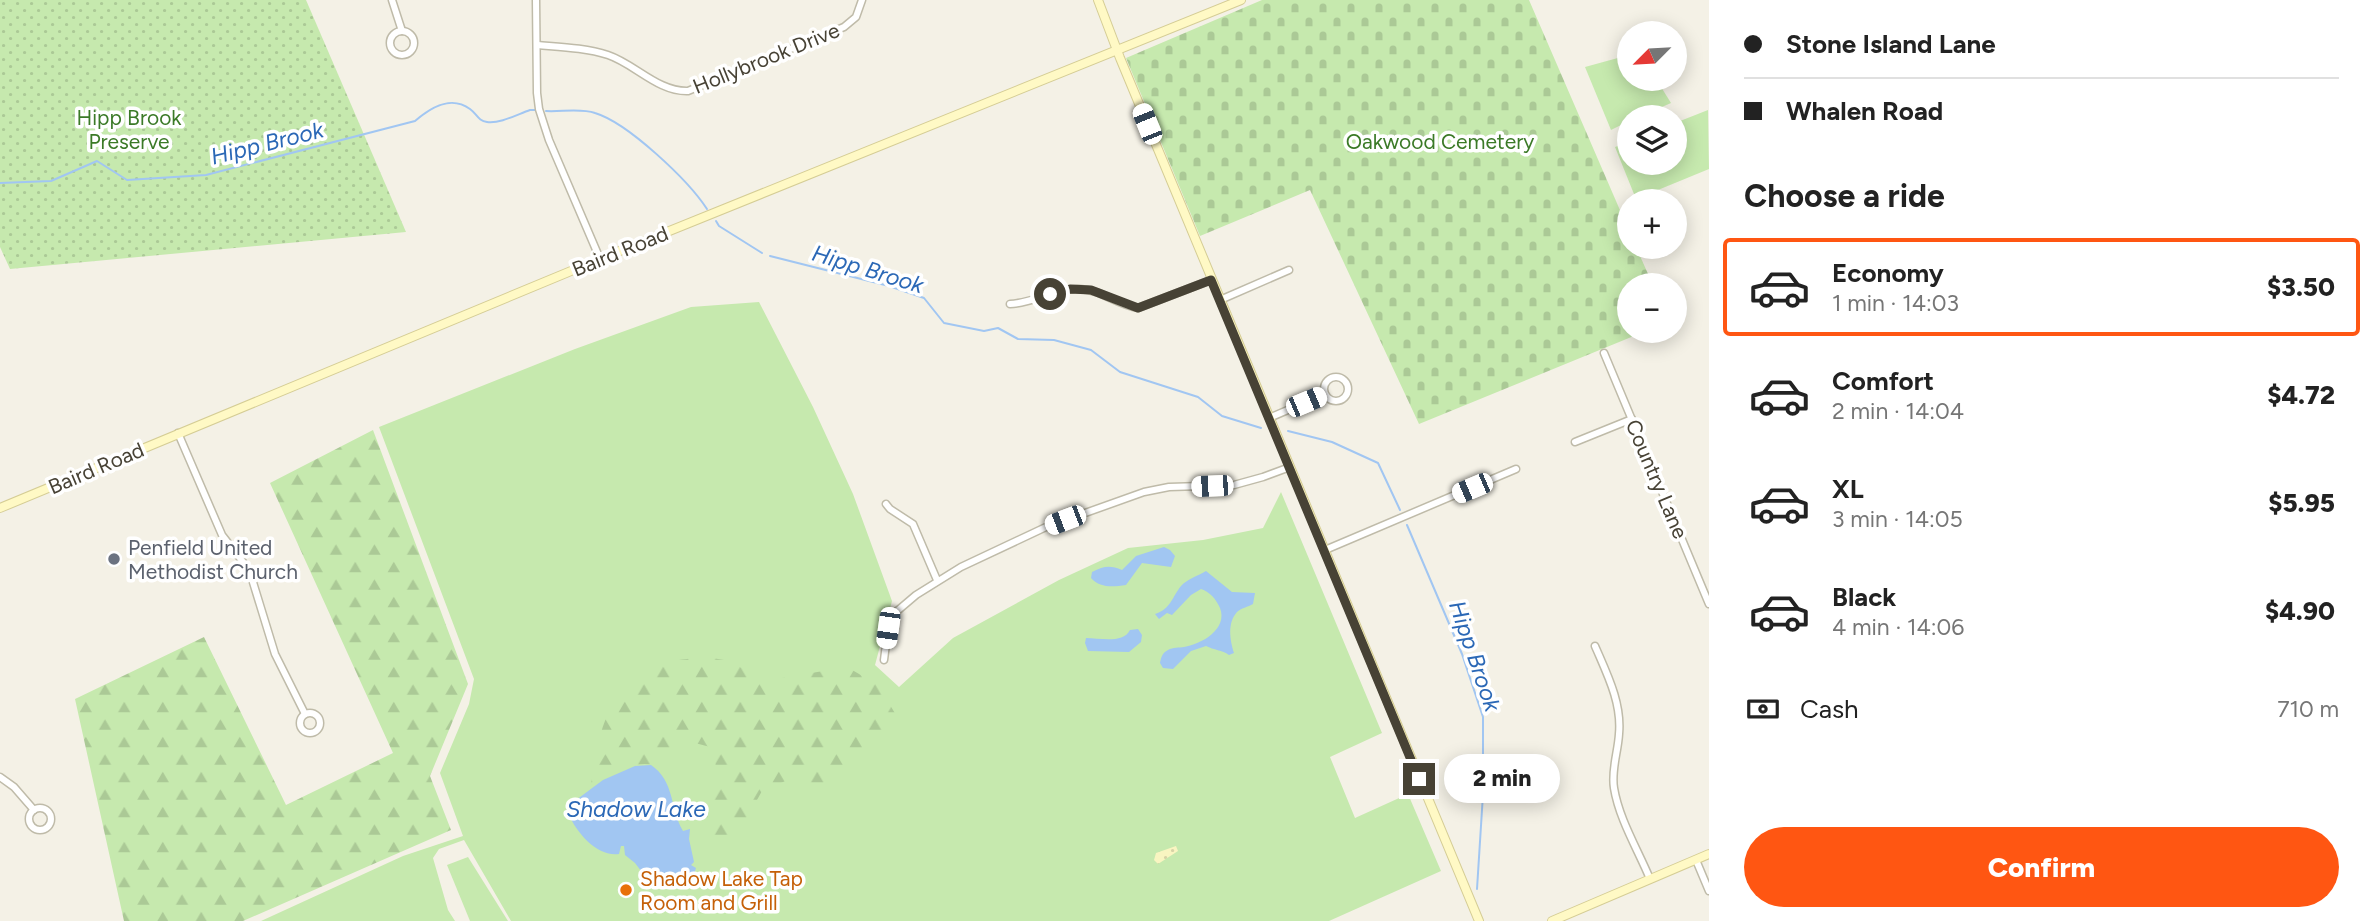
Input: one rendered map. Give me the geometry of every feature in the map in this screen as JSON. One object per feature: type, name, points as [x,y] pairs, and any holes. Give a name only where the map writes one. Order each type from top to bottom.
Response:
[{"type":"street","points":[[392,0],[402,32]]},
{"type":"street","points":[[536,0],[537,93],[543,124],[600,259]]},
{"type":"street","name":"Hollybrook Drive","points":[[538,45],[607,55],[666,87],[688,91],[844,27],[856,17],[862,0]]},
{"type":"street","points":[[1098,0],[1211,280],[1479,921]]},
{"type":"street","name":"Baird Road","points":[[0,508],[600,259],[1241,0]]},
{"type":"street","points":[[1220,300],[1289,270]]},
{"type":"street","points":[[1010,304],[1025,303],[1061,291],[1080,289],[1098,292],[1138,308],[1211,280]]},
{"type":"street","name":"Country Lane","points":[[1604,353],[1709,604]]},
{"type":"street","points":[[1269,418],[1325,394]]},
{"type":"street","points":[[1575,442],[1632,419]]},
{"type":"street","points":[[178,433],[222,535],[243,562],[256,587],[275,654],[305,714]]},
{"type":"street","points":[[884,660],[888,628],[893,617],[907,602],[937,580],[1046,527],[1144,492],[1170,487],[1234,485],[1290,467]]},
{"type":"street","points":[[1325,550],[1516,469]]},
{"type":"street","points":[[886,504],[913,524],[937,580]]},
{"type":"street","points":[[1595,646],[1612,685],[1618,709],[1620,732],[1613,775],[1615,795],[1650,879]]},
{"type":"street","points":[[0,778],[14,787],[34,810]]},
{"type":"street","points":[[1552,921],[1709,854]]},
{"type":"street","points":[[1696,860],[1709,891]]},
{"type":"green space","name":"Hipp Brook Preserve","points":[[0,0],[306,0],[406,232],[10,269],[0,247]]},
{"type":"green space","name":"Oakwood Cemetery","points":[[1262,0],[1529,0],[1617,203],[1617,259],[1641,259],[1648,273],[1617,273],[1617,343],[1419,424],[1310,190],[1200,236],[1126,58]]},
{"type":"green space","points":[[1617,58],[1617,91],[1664,91],[1671,103],[1617,105],[1617,127],[1611,130],[1585,67]]},
{"type":"green space","points":[[1708,110],[1709,169],[1660,189],[1632,189],[1626,175],[1687,175],[1687,118]]},
{"type":"green space","points":[[759,302],[813,407],[853,494],[892,601],[875,665],[899,687],[953,638],[1059,580],[1128,548],[1203,540],[1263,528],[1281,492],[1382,733],[1330,757],[1355,818],[1408,794],[1441,871],[1329,921],[511,921],[464,840],[439,849],[433,858],[448,910],[455,921],[261,921],[403,856],[463,836],[440,773],[469,704],[474,679],[379,427],[575,349],[691,307]]},
{"type":"green space","points":[[373,430],[468,684],[430,776],[451,830],[243,921],[124,921],[75,699],[204,637],[286,805],[393,753],[270,483]]},
{"type":"green space","points":[[706,657],[730,661],[764,681],[847,667],[878,685],[896,715],[873,747],[841,783],[801,788],[795,777],[762,791],[734,841],[716,841],[703,815],[715,777],[714,748],[695,743],[675,749],[672,760],[664,767],[643,764],[626,767],[591,787],[598,743],[608,712],[624,687],[633,678],[659,665]]},
{"type":"green space","points":[[468,857],[508,921],[470,921],[447,865]]},
{"type":"sand","points":[[1176,846],[1178,851],[1158,864],[1154,860],[1156,853]]},
{"type":"water","points":[[1164,547],[1175,556],[1171,567],[1142,563],[1126,585],[1107,586],[1098,584],[1091,578],[1092,572],[1096,570],[1110,567],[1122,570],[1136,556]]},
{"type":"water","points":[[1206,571],[1232,592],[1255,593],[1253,604],[1239,611],[1232,621],[1234,653],[1229,655],[1206,646],[1191,651],[1173,669],[1163,668],[1160,663],[1166,651],[1205,639],[1220,623],[1220,608],[1215,599],[1201,589],[1191,595],[1172,615],[1167,613],[1159,619],[1155,614],[1168,606],[1183,584]]},
{"type":"water","points":[[1138,629],[1142,635],[1141,642],[1129,652],[1088,651],[1085,643],[1086,638],[1117,639],[1130,630]]},
{"type":"water","name":"Shadow Lake","points":[[651,765],[668,787],[683,831],[690,829],[689,839],[694,862],[691,865],[696,868],[693,876],[683,884],[648,880],[625,855],[624,846],[621,846],[619,854],[603,852],[583,836],[569,815],[572,803],[603,780],[635,766]]},
{"type":"waterway","name":"Hipp Brook","points":[[0,183],[51,181],[97,161],[127,180],[206,175],[415,121],[441,104],[463,105],[487,122],[498,122],[536,110]]},
{"type":"waterway","name":"Hipp Brook","points":[[546,111],[595,113],[624,128],[686,183],[707,209]]},
{"type":"waterway","name":"Hipp Brook","points":[[716,221],[719,226],[762,253]]},
{"type":"waterway","name":"Hipp Brook","points":[[770,256],[889,286],[924,298],[944,323],[984,331],[998,328],[1018,339],[1054,340],[1091,350],[1120,372],[1198,397],[1222,416],[1261,428]]},
{"type":"waterway","name":"Hipp Brook","points":[[1288,431],[1332,442],[1378,463],[1400,510]]},
{"type":"waterway","name":"Hipp Brook","points":[[1407,525],[1462,654],[1483,717],[1483,794],[1477,889]]},
{"type":"place","name":"Penfield United Methodist Church","points":[[114,559]]},
{"type":"place","name":"Shadow Lake Tap Room and Grill","points":[[626,890]]},
{"type":"route","points":[[1050,294],[1070,289],[1091,290],[1138,308],[1211,280],[1419,779]]}]
